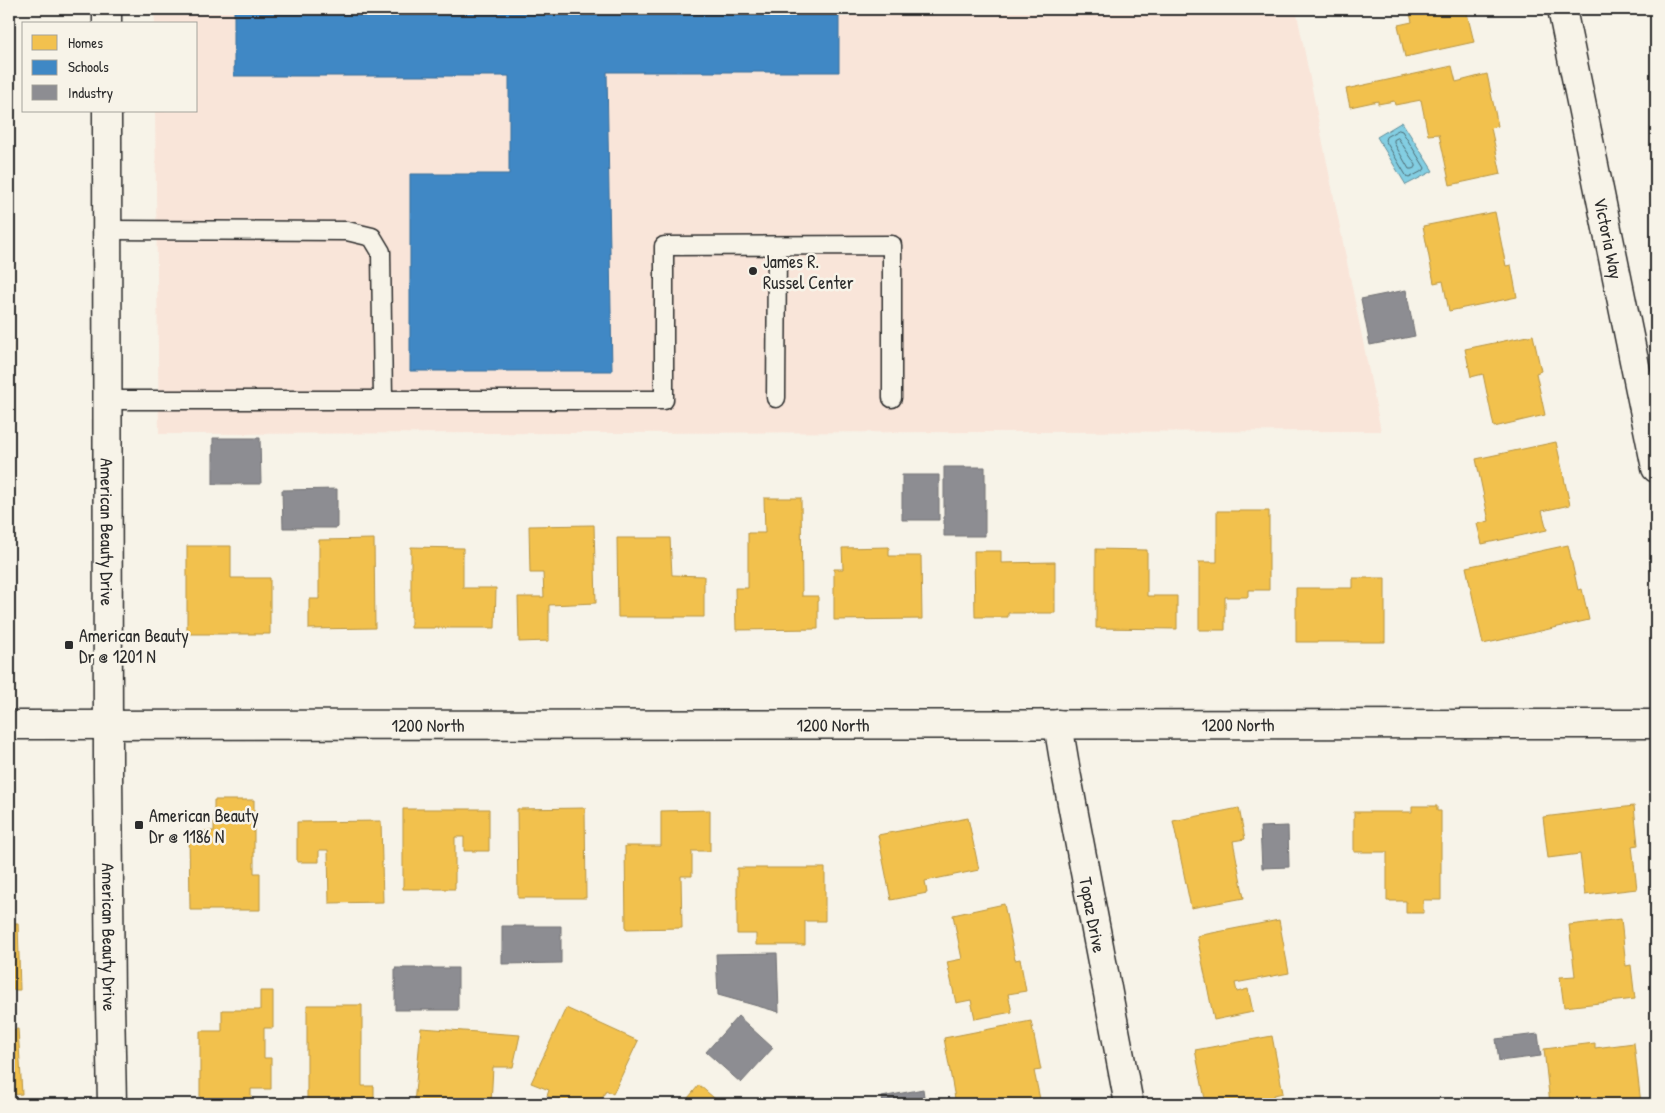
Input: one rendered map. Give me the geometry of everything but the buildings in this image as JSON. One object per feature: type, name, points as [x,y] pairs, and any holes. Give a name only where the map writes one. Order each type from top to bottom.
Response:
[{"type":"street","points":[[107,9],[107,22]]},
{"type":"street","name":"Victoria Way","points":[[1562,9],[1656,468]]},
{"type":"street","name":"American Beauty Drive","points":[[107,112],[108,725],[112,1104]]},
{"type":"street","name":"Topaz Drive","points":[[1058,724],[1129,1104]]},
{"type":"street","name":"1200 North","points":[[9,725],[1656,724]]},
{"type":"lane","points":[[107,230],[347,231],[372,237],[381,252],[383,400]]},
{"type":"lane","points":[[107,400],[664,400],[664,246],[892,245],[892,398]]},
{"type":"lane","points":[[776,398],[777,246]]},
{"type":"shaded area","name":"James R. Russel Center","points":[[154,9],[1296,9],[1381,431],[159,434],[155,112],[198,112],[198,22],[155,22]]},
{"type":"water","points":[[1402,122],[1433,171],[1406,185],[1377,137]]},
{"type":"place","name":"James R. Russel Center","points":[[753,271]]},
{"type":"place","name":"American Beauty Dr @ 1201 N","points":[[69,645]]},
{"type":"place","name":"American Beauty Dr @ 1186 N","points":[[139,825]]}]
